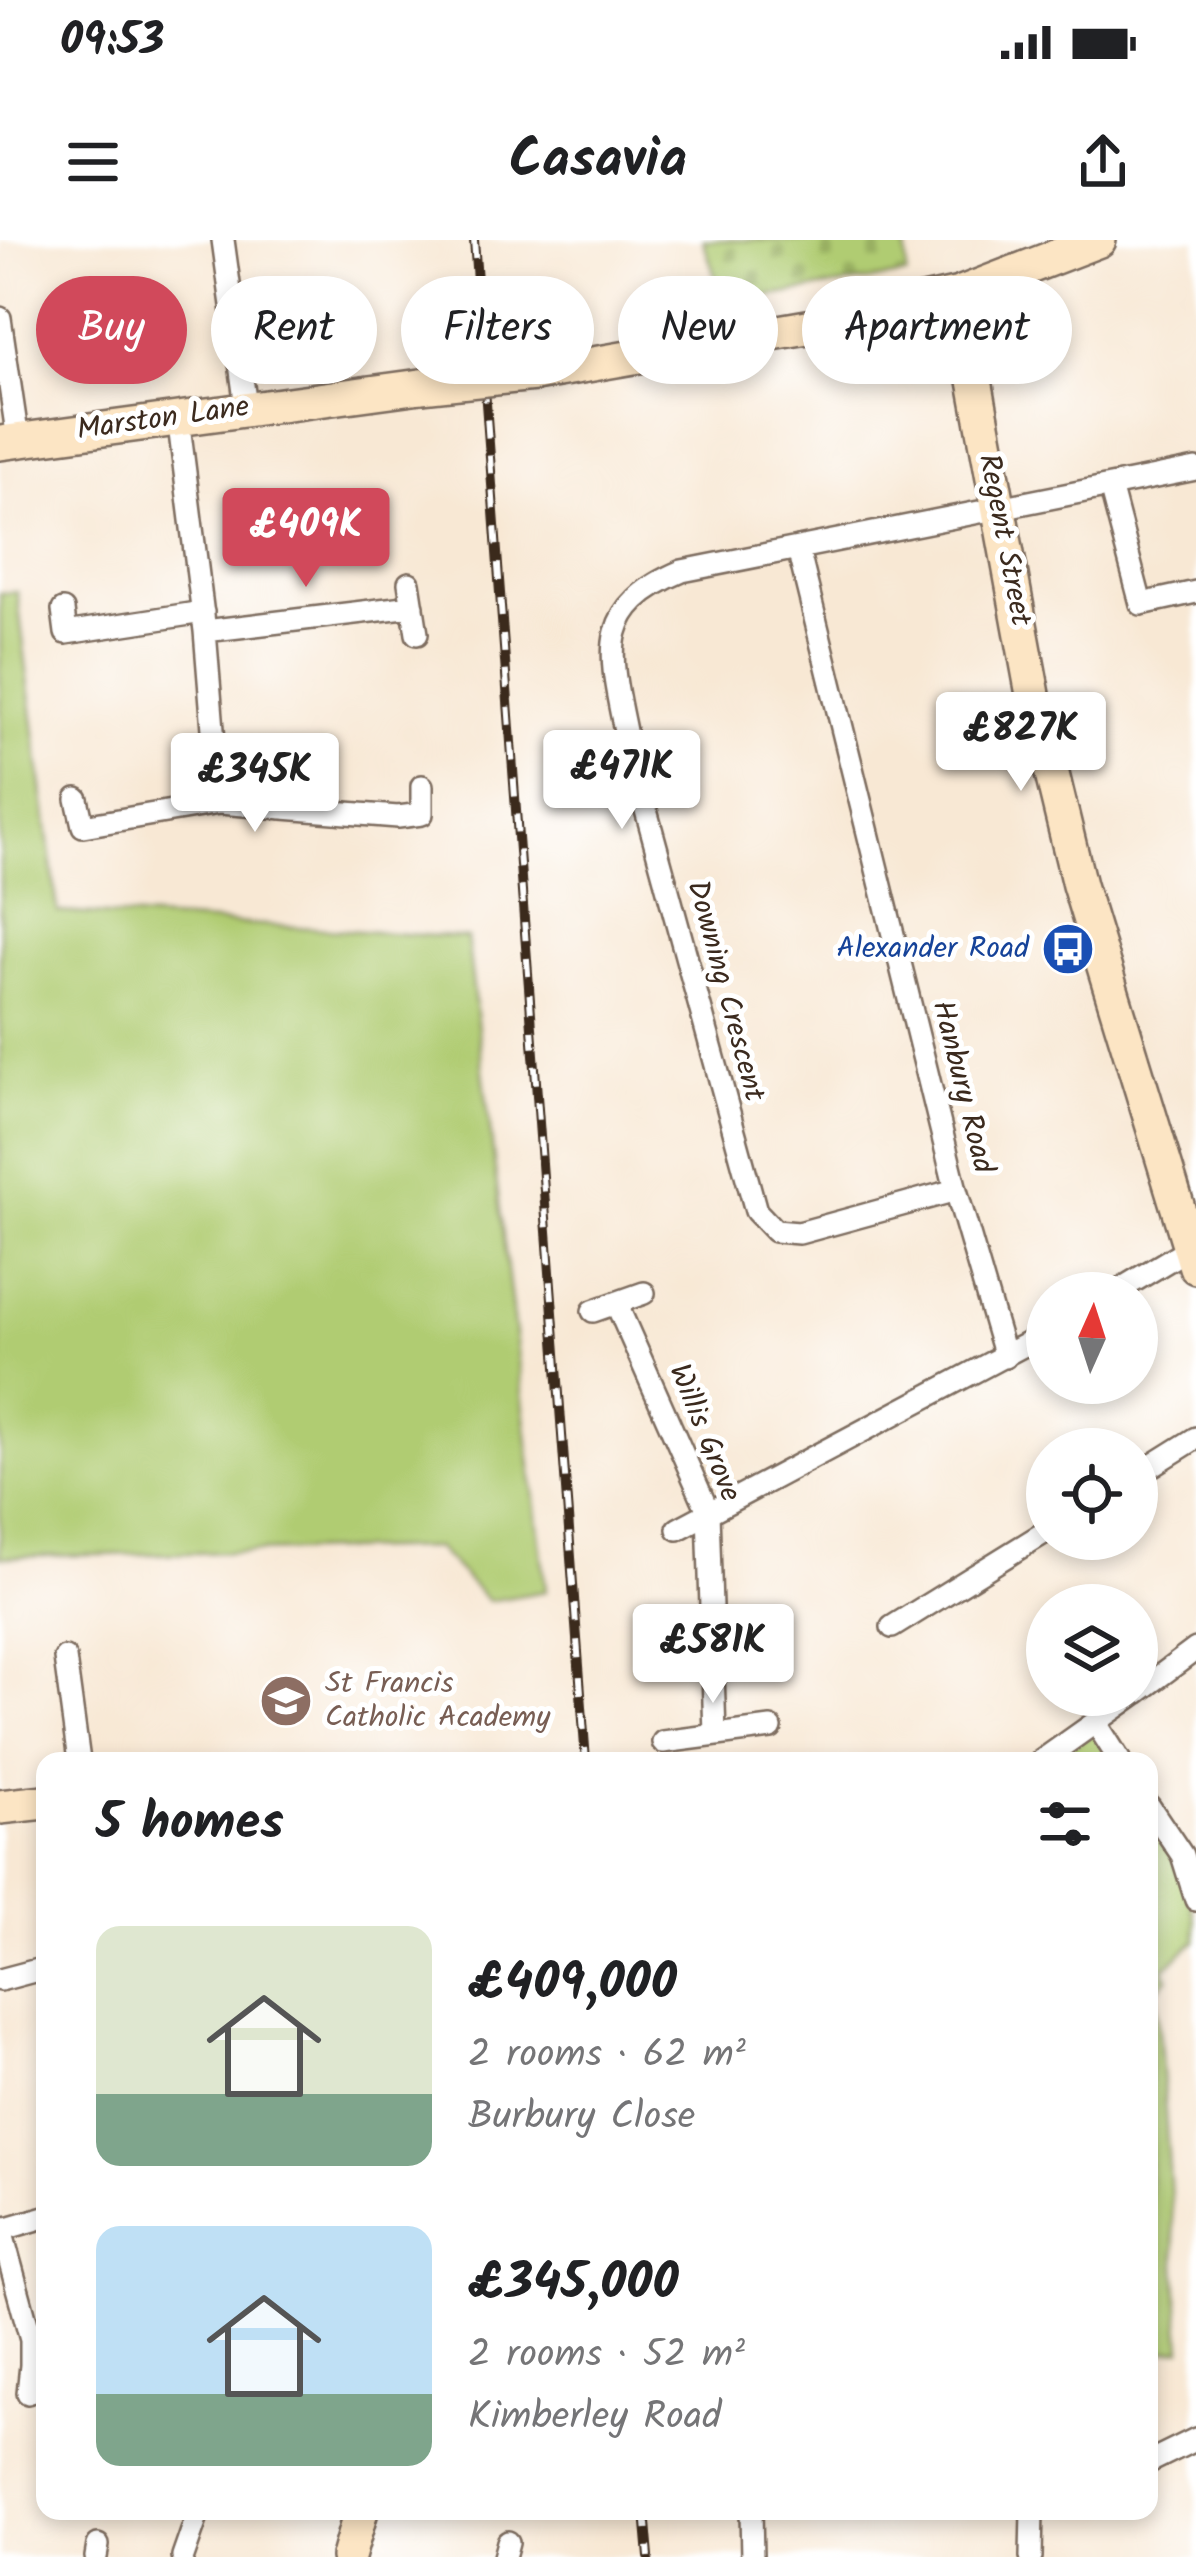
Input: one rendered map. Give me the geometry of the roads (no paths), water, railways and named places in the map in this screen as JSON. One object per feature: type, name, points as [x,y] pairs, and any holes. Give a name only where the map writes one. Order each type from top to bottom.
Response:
[{"type":"street","points":[[223,240],[246,407]]},
{"type":"street","name":"Marston Lane","points":[[1006,276],[1099,240]]},
{"type":"street","points":[[0,317],[9,441]]},
{"type":"street","name":"Marston Lane","points":[[9,441],[246,407],[535,374],[802,329]]},
{"type":"street","name":"Regent Street","points":[[975,384],[1078,885],[1194,1253]]},
{"type":"street","points":[[178,417],[204,621],[219,803]]},
{"type":"street","name":"Downing Crescent","points":[[956,1190],[799,1233],[776,1231],[756,1210],[627,740],[612,665],[616,624],[645,586],[682,571],[1196,469]]},
{"type":"street","points":[[1110,486],[1141,604],[1196,592]]},
{"type":"street","name":"Hanbury Road","points":[[798,549],[956,1190],[1005,1358]]},
{"type":"street","points":[[62,610],[66,633],[411,595],[417,634]]},
{"type":"street","points":[[77,799],[82,826],[219,803],[398,818],[422,814],[422,786]]},
{"type":"street","points":[[1156,1272],[1194,1253]]},
{"type":"street","points":[[593,1311],[644,1293]]},
{"type":"street","name":"Willis Grove","points":[[616,1303],[708,1510],[715,1735]]},
{"type":"street","points":[[678,1529],[1026,1346]]},
{"type":"street","points":[[1158,1462],[1196,1438]]},
{"type":"street","points":[[892,1627],[1026,1544]]},
{"type":"street","points":[[1158,1678],[1196,1649]]},
{"type":"street","points":[[65,1658],[78,1752]]},
{"type":"street","points":[[1054,1752],[1106,1716]]},
{"type":"street","points":[[1096,1723],[1114,1752]]},
{"type":"street","points":[[663,1742],[771,1728]]},
{"type":"street","points":[[0,1807],[36,1803]]},
{"type":"street","points":[[1158,1819],[1182,1855],[1196,1900]]},
{"type":"street","points":[[0,1980],[36,1970]]},
{"type":"street","points":[[36,2219],[0,2228],[36,2358]]},
{"type":"street","points":[[28,2392],[36,2371]]},
{"type":"street","points":[[1158,2458],[1196,2439]]},
{"type":"street","points":[[183,2557],[196,2520]]},
{"type":"street","points":[[349,2557],[359,2520]]},
{"type":"street","points":[[751,2520],[752,2557]]},
{"type":"street","points":[[1031,2557],[1032,2520]]},
{"type":"railway","points":[[474,240],[585,1752]]},
{"type":"railway","points":[[646,2520],[649,2557]]},
{"type":"place","name":"Alexander Road","points":[[1068,949]]},
{"type":"place","name":"St Francis Catholic Academy","points":[[286,1701]]}]
